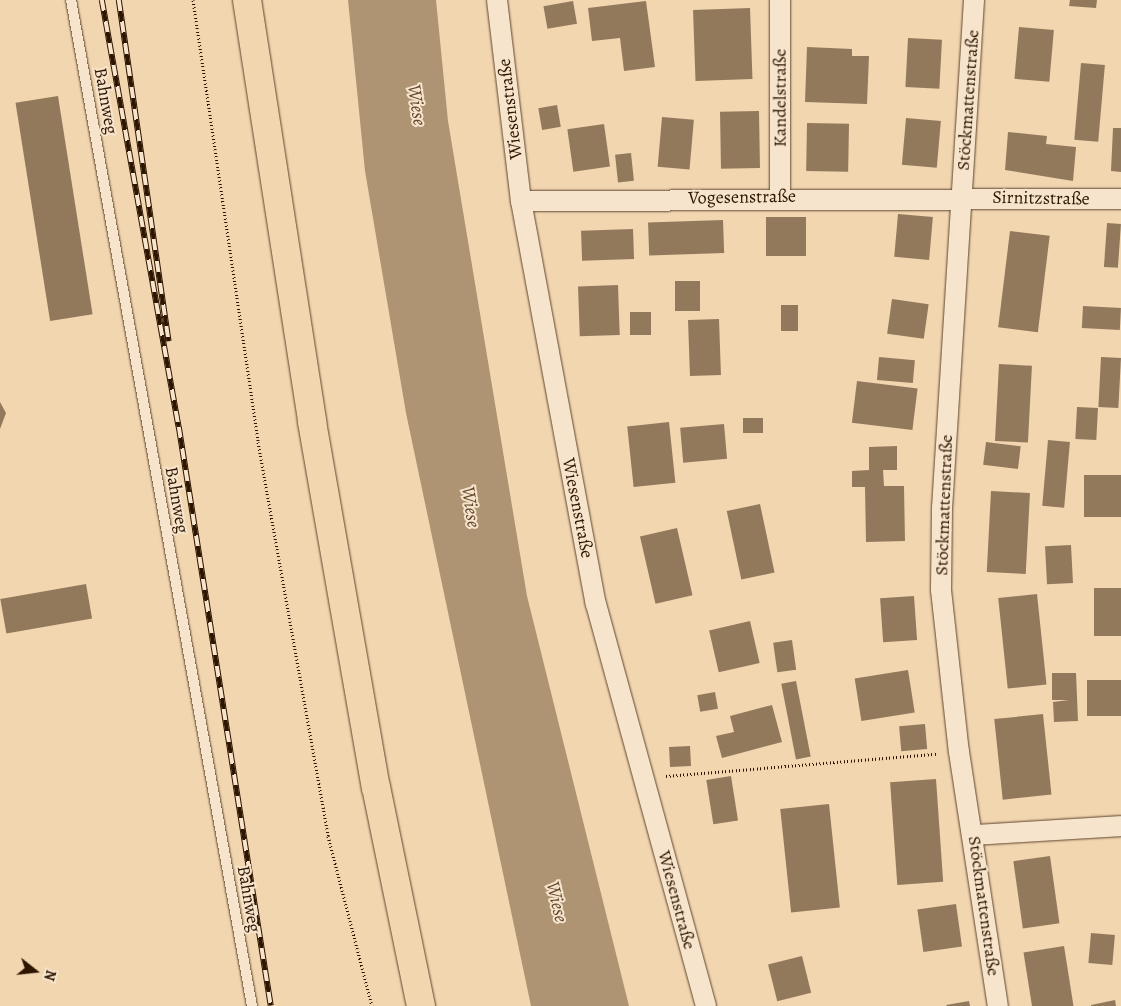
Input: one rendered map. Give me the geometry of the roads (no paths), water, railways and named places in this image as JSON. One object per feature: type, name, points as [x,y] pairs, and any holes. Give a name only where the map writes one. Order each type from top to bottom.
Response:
[{"type":"main road","points":[[247,0],[316,441],[376,787],[421,1006]]},
{"type":"street","name":"Wiesenstraße","points":[[497,0],[521,201],[596,604],[706,1006]]},
{"type":"street","name":"Kandelstraße","points":[[780,0],[780,197]]},
{"type":"street","name":"Stöckmattenstraße","points":[[974,0],[942,581],[959,752],[974,835],[998,1006]]},
{"type":"street","name":"Vogesenstraße","points":[[521,201],[962,196]]},
{"type":"street","name":"Sirnitzstraße","points":[[962,196],[1121,199]]},
{"type":"street","points":[[974,835],[1121,826]]},
{"type":"lane","name":"Bahnweg","points":[[71,0],[252,1006]]},
{"type":"water","name":"Wiese","points":[[348,0],[436,0],[448,121],[527,596],[629,1006],[531,1006],[406,413],[365,171]]},
{"type":"railway","points":[[102,0],[179,427],[271,1006]]},
{"type":"railway","points":[[119,0],[169,341]]}]
